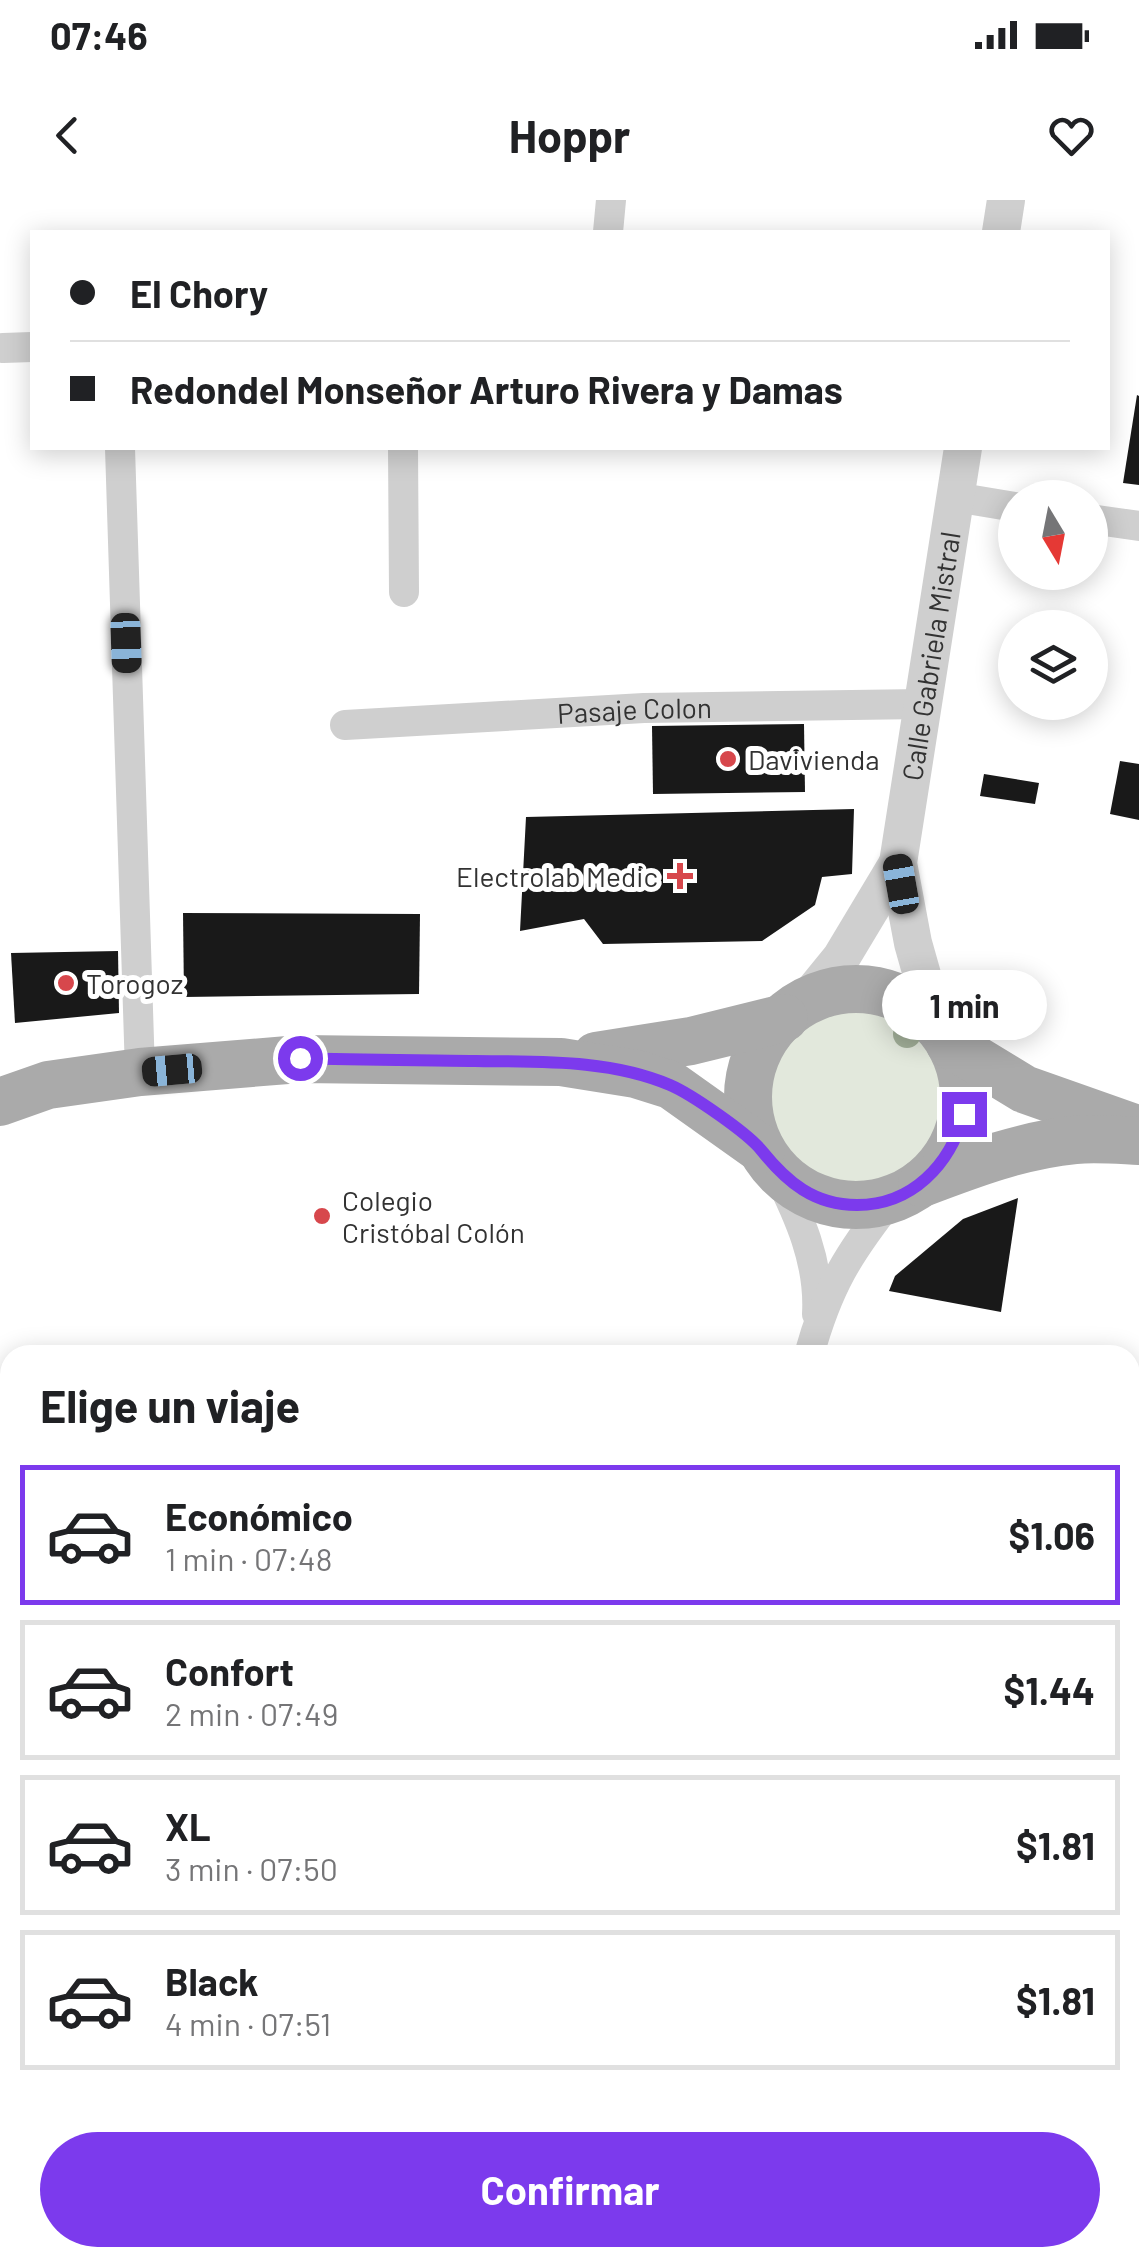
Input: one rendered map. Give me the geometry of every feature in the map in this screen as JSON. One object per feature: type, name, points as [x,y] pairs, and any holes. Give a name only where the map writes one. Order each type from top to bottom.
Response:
[{"type":"main road","points":[[561,1062],[691,1041],[795,1010],[832,992],[869,990],[904,1000],[942,1033],[1024,1088],[1139,1130]]},
{"type":"main road","points":[[769,1160],[749,1110],[750,1075],[767,1036],[795,1010]]},
{"type":"main road","points":[[907,1191],[952,1148],[964,1114],[963,1078],[942,1033]]},
{"type":"main road","points":[[0,1102],[48,1085],[140,1072],[300,1058],[561,1062],[636,1074],[671,1086],[802,1190],[826,1201],[859,1205],[907,1191],[981,1161],[1050,1143],[1080,1139],[1139,1141]]},
{"type":"street","points":[[608,230],[610,200]]},
{"type":"street","points":[[1000,230],[1006,200]]},
{"type":"street","points":[[120,450],[140,1072]]},
{"type":"street","points":[[403,450],[404,592]]},
{"type":"street","name":"Calle Gabriela Mistral","points":[[942,1033],[913,943],[898,864],[963,450]]},
{"type":"street","points":[[954,497],[998,504]]},
{"type":"street","points":[[1108,521],[1139,526]]},
{"type":"street","name":"Pasaje Colon","points":[[345,725],[644,708],[923,704]]},
{"type":"street","name":"Calle Gabriela Mistral","points":[[795,1010],[841,958],[898,864]]},
{"type":"street","points":[[769,1160],[796,1211],[819,1287],[813,1342]]},
{"type":"street","points":[[813,1342],[840,1267],[855,1244],[907,1191]]},
{"type":"shaded area","points":[[857,1008],[891,1015],[920,1034],[939,1063],[946,1097],[939,1131],[920,1160],[891,1179],[857,1186],[823,1179],[794,1160],[775,1131],[768,1097],[775,1063],[794,1034],[823,1015]]},
{"type":"building","points":[[1139,396],[1139,485],[1123,483]]},
{"type":"building","name":"Davivienda","points":[[804,724],[805,792],[653,794],[652,726]]},
{"type":"building","points":[[1120,761],[1139,764],[1139,820],[1110,814]]},
{"type":"building","points":[[984,774],[1039,783],[1035,804],[980,796]]},
{"type":"building","name":"Electrolab Medic","points":[[854,809],[852,874],[822,877],[815,905],[762,941],[603,944],[584,919],[520,931],[526,817]]},
{"type":"building","points":[[183,913],[420,914],[419,994],[184,997]]},
{"type":"building","name":"Torogoz","points":[[118,951],[119,1013],[15,1023],[11,953]]},
{"type":"building","points":[[1018,1198],[1001,1312],[889,1291],[895,1276],[963,1219]]},
{"type":"place","name":"Davivienda","points":[[728,759]]},
{"type":"place","name":"Electrolab Medic","points":[[680,876]]},
{"type":"place","name":"Torogoz","points":[[66,983]]},
{"type":"place","name":"Colegio Cristóbal Colón","points":[[322,1216]]},
{"type":"route","points":[[300,1058],[561,1062],[636,1074],[692,1098],[762,1149],[776,1170],[796,1186],[810,1195],[842,1204],[876,1203],[900,1196],[922,1183],[952,1148],[964,1114]]}]
